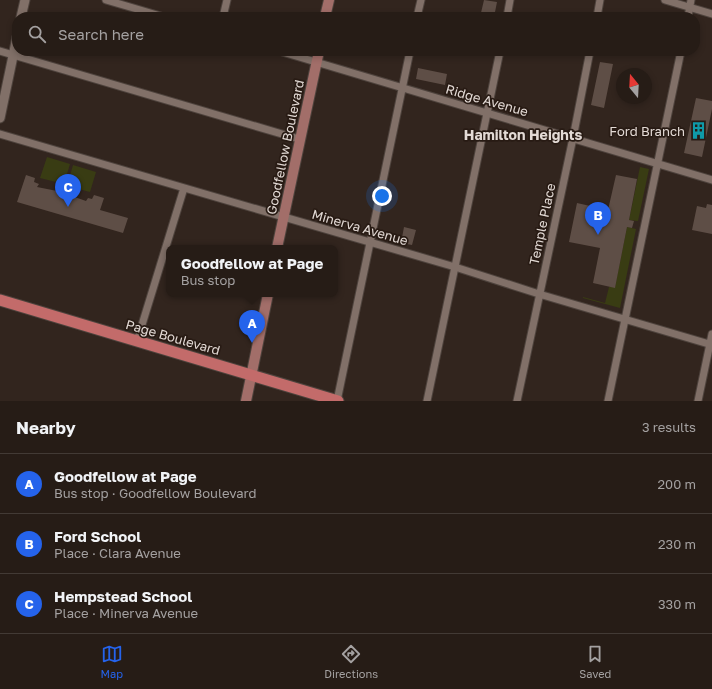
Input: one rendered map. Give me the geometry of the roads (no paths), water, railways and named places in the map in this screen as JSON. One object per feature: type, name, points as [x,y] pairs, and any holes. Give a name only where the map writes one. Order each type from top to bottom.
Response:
[{"type":"main road","points":[[327,12],[329,0]]},
{"type":"main road","name":"Goodfellow Boulevard","points":[[278,245],[318,56]]},
{"type":"main road","points":[[246,401],[267,297]]},
{"type":"main road","name":"Page Boulevard","points":[[0,300],[337,401]]},
{"type":"street","points":[[22,12],[25,0]]},
{"type":"street","points":[[106,0],[125,3],[150,12]]},
{"type":"street","points":[[224,12],[226,0]]},
{"type":"street","points":[[418,12],[421,0]]},
{"type":"street","points":[[508,12],[510,0]]},
{"type":"street","points":[[598,12],[600,0]]},
{"type":"street","points":[[665,0],[690,4],[712,14]]},
{"type":"street","points":[[0,51],[12,55]]},
{"type":"street","points":[[0,118],[13,56]]},
{"type":"street","points":[[16,56],[299,139]]},
{"type":"street","name":"Ridge Avenue","points":[[296,56],[712,180]]},
{"type":"street","points":[[337,401],[409,56]]},
{"type":"street","points":[[427,401],[499,56]]},
{"type":"street","name":"Temple Place","points":[[517,401],[589,56]]},
{"type":"street","points":[[608,401],[680,56]]},
{"type":"street","name":"Minerva Avenue","points":[[0,134],[283,218],[455,267],[539,294],[711,344]]},
{"type":"street","points":[[166,245],[184,188]]},
{"type":"street","points":[[137,341],[166,247]]},
{"type":"street","points":[[698,401],[712,334]]},
{"type":"place","name":"Ford Branch","points":[[698,131]]},
{"type":"place","name":"Hempstead School","points":[[68,207]]},
{"type":"place","name":"Ford School","points":[[598,235]]},
{"type":"place","name":"Goodfellow at Page","points":[[252,343]]},
{"type":"district","name":"Hamilton Heights","points":[[523,134]]}]
